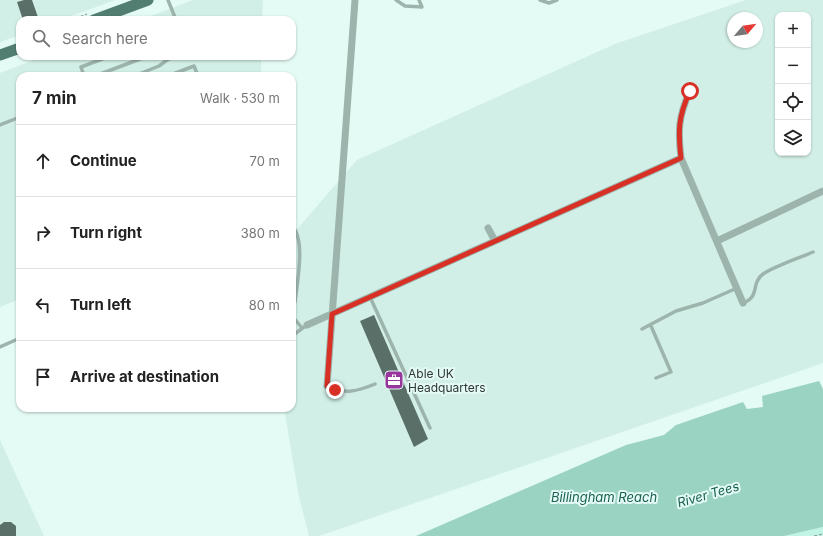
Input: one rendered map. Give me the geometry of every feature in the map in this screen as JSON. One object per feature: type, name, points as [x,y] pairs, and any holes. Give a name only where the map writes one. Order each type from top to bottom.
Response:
[{"type":"main road","points":[[105,16],[148,0]]},
{"type":"main road","points":[[0,55],[16,49]]},
{"type":"street","points":[[327,386],[355,0]]},
{"type":"street","points":[[690,91],[681,109],[679,136],[681,158],[743,303]]},
{"type":"street","points":[[304,327],[681,158]]},
{"type":"street","points":[[717,241],[823,191]]},
{"type":"street","points":[[488,228],[495,241]]},
{"type":"street","points":[[333,297],[342,309]]},
{"type":"lane","points":[[168,0],[174,16]]},
{"type":"lane","points":[[396,0],[405,6],[422,7],[419,0]]},
{"type":"lane","points":[[540,0],[549,3],[557,0]]},
{"type":"lane","points":[[83,72],[81,67],[99,60]]},
{"type":"lane","points":[[106,72],[138,60]]},
{"type":"lane","points":[[144,72],[159,66],[167,60]]},
{"type":"lane","points":[[178,72],[194,66],[196,72]]},
{"type":"lane","points":[[0,125],[16,119]]},
{"type":"lane","points":[[296,233],[298,236],[299,248],[296,288]]},
{"type":"lane","points":[[743,303],[751,300],[754,296],[757,281],[763,274],[813,252]]},
{"type":"lane","points":[[642,329],[651,326],[676,311],[703,303],[737,288]]},
{"type":"lane","points":[[370,297],[430,428]]},
{"type":"lane","points":[[296,320],[304,327],[296,333]]},
{"type":"lane","points":[[651,326],[671,372],[656,378]]},
{"type":"lane","points":[[0,347],[16,340]]},
{"type":"lane","points":[[327,386],[335,390],[351,392],[375,384]]},
{"type":"path","points":[[814,536],[823,534]]},
{"type":"shaded area","points":[[0,0],[115,0],[71,16],[16,16],[16,36],[0,42]]},
{"type":"shaded area","points":[[193,0],[263,0],[262,16],[151,16]]},
{"type":"shaded area","points":[[746,0],[823,0],[823,363],[319,536],[309,536],[299,497],[285,412],[296,412],[296,230],[357,160],[615,44]]},
{"type":"shaded area","points":[[34,60],[261,60],[261,72],[16,72],[16,301],[0,307],[0,73]]},
{"type":"shaded area","points":[[0,440],[44,536],[0,536]]},
{"type":"shaded area","points":[[823,527],[823,536],[784,536]]},
{"type":"water","points":[[819,381],[823,389],[823,527],[784,536],[416,536],[626,445],[664,435],[676,425],[743,402],[747,409],[763,407],[762,396]]},
{"type":"building","points":[[32,0],[38,16],[22,16],[17,2]]},
{"type":"building","name":"Able UK Headquarters","points":[[374,315],[428,439],[414,447],[360,321]]},
{"type":"building","points":[[4,522],[11,522],[16,526],[16,536],[0,536],[0,525]]},
{"type":"place","name":"Able UK Headquarters","points":[[394,380]]},
{"type":"route","points":[[335,390],[327,386],[332,314],[681,158],[679,136],[681,109],[690,91]]},
{"type":"water label","name":"River Tees","points":[[708,494]]},
{"type":"water label","name":"Billingham Reach","points":[[604,497]]}]
